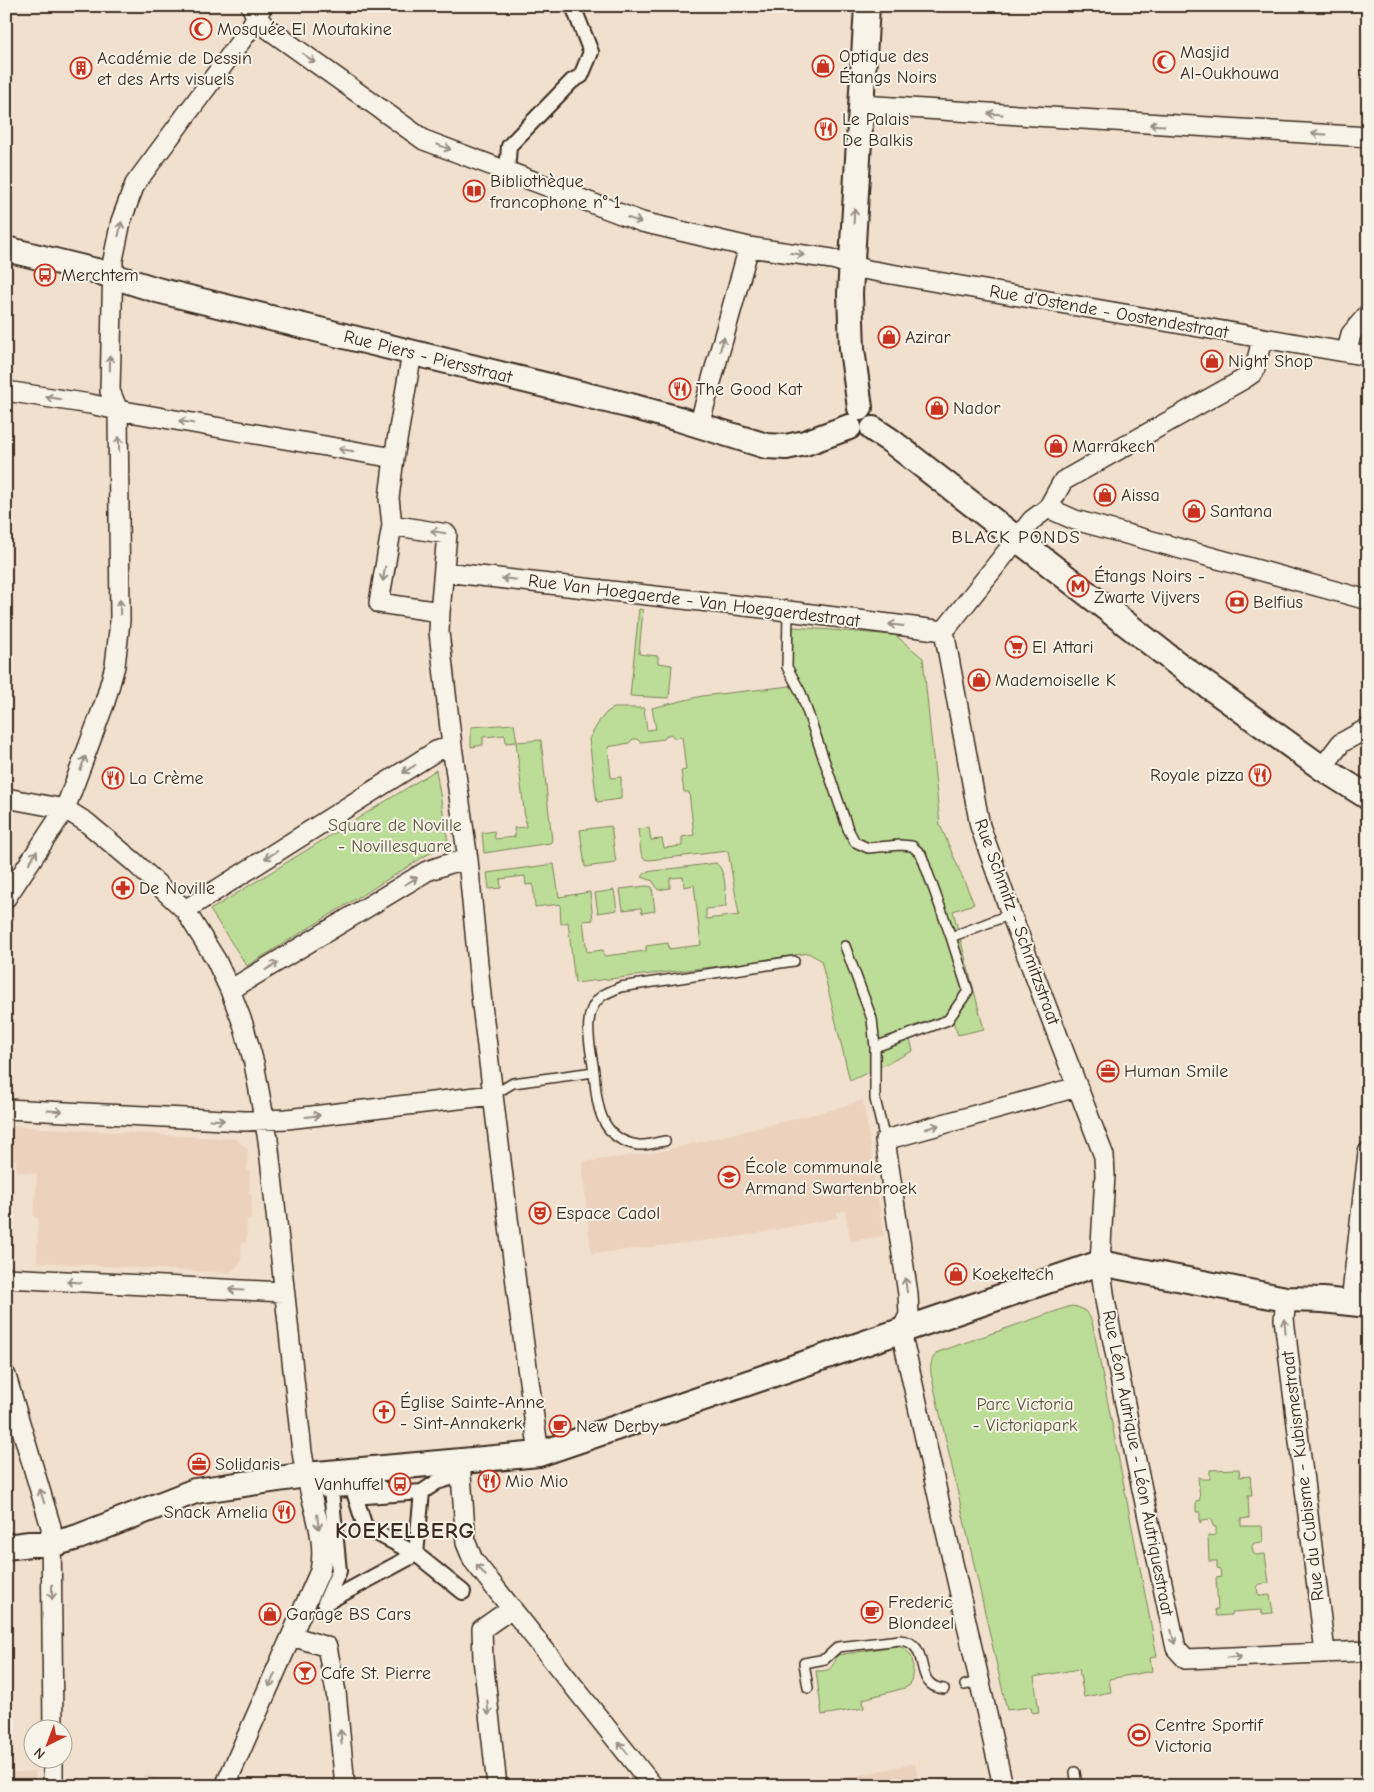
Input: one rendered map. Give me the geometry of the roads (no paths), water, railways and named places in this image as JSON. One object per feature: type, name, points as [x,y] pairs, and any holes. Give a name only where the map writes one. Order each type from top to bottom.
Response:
[{"type":"street","points":[[507,172],[509,146],[572,81],[581,76],[591,52],[573,6]]},
{"type":"street","points":[[867,6],[850,294],[855,418],[870,411],[875,424],[873,429],[891,441],[1016,540],[1179,665],[1322,768],[1368,797]]},
{"type":"street","points":[[6,898],[65,809],[105,702],[115,666],[120,621],[118,410],[110,391],[114,260],[122,222],[135,184],[249,30],[257,10]]},
{"type":"street","name":"Rue d'Ostende - Oostendestraat","points":[[257,10],[267,28],[424,140],[642,222],[749,247],[832,259],[876,271],[1368,356]]},
{"type":"street","points":[[861,105],[1368,137]]},
{"type":"street","points":[[699,425],[714,382],[741,286],[749,247]]},
{"type":"street","name":"Rue Piers - Piersstraat","points":[[6,249],[157,290],[631,406],[766,446],[786,447],[806,443],[855,418]]},
{"type":"street","points":[[1347,352],[1351,334],[1368,314]]},
{"type":"street","points":[[944,631],[1032,520],[1048,508],[1063,481],[1254,372],[1262,339]]},
{"type":"street","points":[[412,353],[394,458],[389,498],[392,526],[379,603],[440,612]]},
{"type":"street","points":[[6,391],[394,458]]},
{"type":"street","points":[[1048,508],[1075,520],[1368,600]]},
{"type":"street","points":[[392,526],[447,534],[440,632],[452,746],[468,860],[493,1095],[539,1454]]},
{"type":"street","name":"Rue Van Hoegaerde - Van Hoegaerdestraat","points":[[444,572],[788,610],[944,631]]},
{"type":"street","name":"Rue Schmitz - Schmitzstraat","points":[[944,631],[980,826],[1011,914],[1104,1156],[1105,1176],[1100,1264]]},
{"type":"street","points":[[1322,768],[1341,743],[1368,728]]},
{"type":"street","points":[[185,910],[436,752],[452,746]]},
{"type":"street","points":[[6,798],[65,809],[86,822],[134,862],[185,910],[216,960],[230,990],[243,1024],[254,1063],[268,1140],[302,1452],[306,1475],[317,1511],[323,1560],[292,1636],[224,1786]]},
{"type":"street","points":[[230,990],[427,871],[451,863],[468,860]]},
{"type":"street","points":[[1003,1786],[972,1683],[901,1332],[909,1315],[908,1294],[885,1140],[1077,1087]]},
{"type":"street","points":[[6,1109],[244,1121],[287,1119],[493,1095]]},
{"type":"street","points":[[6,1547],[53,1544],[195,1491],[306,1475],[455,1470],[539,1454],[1100,1264],[1286,1299],[1323,1300],[1359,1304],[1368,1152]]},
{"type":"street","name":"Rue Léon Autrique - Léon Autriquestraat","points":[[1100,1264],[1132,1442],[1176,1648],[1186,1659],[1325,1652]]},
{"type":"street","points":[[6,1278],[284,1292]]},
{"type":"street","name":"Rue du Cubisme - Kubismestraat","points":[[1286,1299],[1284,1319],[1325,1652]]},
{"type":"street","points":[[6,1376],[52,1527],[52,1720]]},
{"type":"street","points":[[353,1489],[366,1496],[422,1492],[455,1470]]},
{"type":"street","points":[[455,1470],[466,1543],[473,1560],[653,1786]]},
{"type":"street","points":[[380,1488],[329,1490],[339,1571],[325,1603],[416,1554]]},
{"type":"street","points":[[353,1489],[365,1527],[416,1554],[462,1592]]},
{"type":"street","points":[[416,1554],[422,1492]]},
{"type":"street","points":[[497,1786],[483,1659],[482,1629],[512,1608]]},
{"type":"street","points":[[292,1636],[327,1647],[336,1692],[345,1786]]},
{"type":"street","points":[[1325,1652],[1368,1651]]},
{"type":"street","points":[[53,1770],[53,1786]]},
{"type":"lane","points":[[788,610],[787,667],[801,693],[848,829],[855,842],[868,848],[900,844],[912,846],[921,854],[968,991],[948,1020],[875,1047]]},
{"type":"lane","points":[[951,937],[1011,914]]},
{"type":"lane","points":[[845,946],[872,1019],[875,1047],[874,1099],[885,1140]]},
{"type":"lane","points":[[666,1141],[639,1145],[616,1138],[602,1120],[596,1096],[589,1015],[592,1006],[603,995],[620,987],[794,962]]},
{"type":"lane","points":[[493,1095],[513,1084],[594,1072]]},
{"type":"lane","points":[[808,1688],[804,1663],[825,1658],[838,1647],[900,1640],[915,1645],[925,1676],[930,1684],[935,1688],[944,1689]]},
{"type":"lane","points":[[1075,1772],[1077,1786]]},
{"type":"place","name":"Mosquée El Moutakine","points":[[201,29]]},
{"type":"place","name":"Masjid Al-Oukhouwa","points":[[1164,62]]},
{"type":"place","name":"Optique des Étangs Noirs","points":[[823,66]]},
{"type":"place","name":"Académie de Dessin et des Arts visuels","points":[[81,68]]},
{"type":"place","name":"Le Palais De Balkis","points":[[826,129]]},
{"type":"place","name":"Bibliothèque francophone n° 1","points":[[474,191]]},
{"type":"place","name":"Merchtem","points":[[45,275]]},
{"type":"place","name":"Azirar","points":[[889,337]]},
{"type":"place","name":"Night Shop","points":[[1212,361]]},
{"type":"place","name":"The Good Kat","points":[[680,389]]},
{"type":"place","name":"Nador","points":[[937,408]]},
{"type":"place","name":"Marrakech","points":[[1056,446]]},
{"type":"place","name":"Aissa","points":[[1105,495]]},
{"type":"place","name":"Santana","points":[[1194,511]]},
{"type":"place","name":"Étangs Noirs - Zwarte Vijvers","points":[[1078,586]]},
{"type":"place","name":"Belfius","points":[[1237,602]]},
{"type":"place","name":"El Attari","points":[[1016,647]]},
{"type":"place","name":"Mademoiselle K","points":[[979,680]]},
{"type":"place","name":"Royale pizza","points":[[1260,775]]},
{"type":"place","name":"La Crème","points":[[113,778]]},
{"type":"place","name":"De Noville","points":[[123,888]]},
{"type":"place","name":"Human Smile","points":[[1108,1071]]},
{"type":"place","name":"École communale Armand Swartenbroek","points":[[729,1177]]},
{"type":"place","name":"Espace Cadol","points":[[540,1213]]},
{"type":"place","name":"Koekeltech","points":[[956,1274]]},
{"type":"place","name":"Église Sainte-Anne - Sint-Annakerk","points":[[384,1412]]},
{"type":"place","name":"New Derby","points":[[560,1426]]},
{"type":"place","name":"Solidaris","points":[[199,1464]]},
{"type":"place","name":"Mio Mio","points":[[489,1481]]},
{"type":"place","name":"Vanhuffel","points":[[400,1484]]},
{"type":"place","name":"Snack Amelia","points":[[284,1512]]},
{"type":"place","name":"Frederic Blondeel","points":[[872,1612]]},
{"type":"place","name":"Garage BS Cars","points":[[270,1614]]},
{"type":"place","name":"Cafe St. Pierre","points":[[305,1673]]},
{"type":"place","name":"Centre Sportif Victoria","points":[[1139,1735]]},
{"type":"district","name":"BLACK PONDS","points":[[1016,537]]},
{"type":"district","name":"KOEKELBERG","points":[[405,1531]]},
{"type":"park label","name":"Square de Noville - Novillesquare","points":[[395,835]]},
{"type":"park label","name":"Parc Victoria - Victoriapark","points":[[1025,1414]]}]
